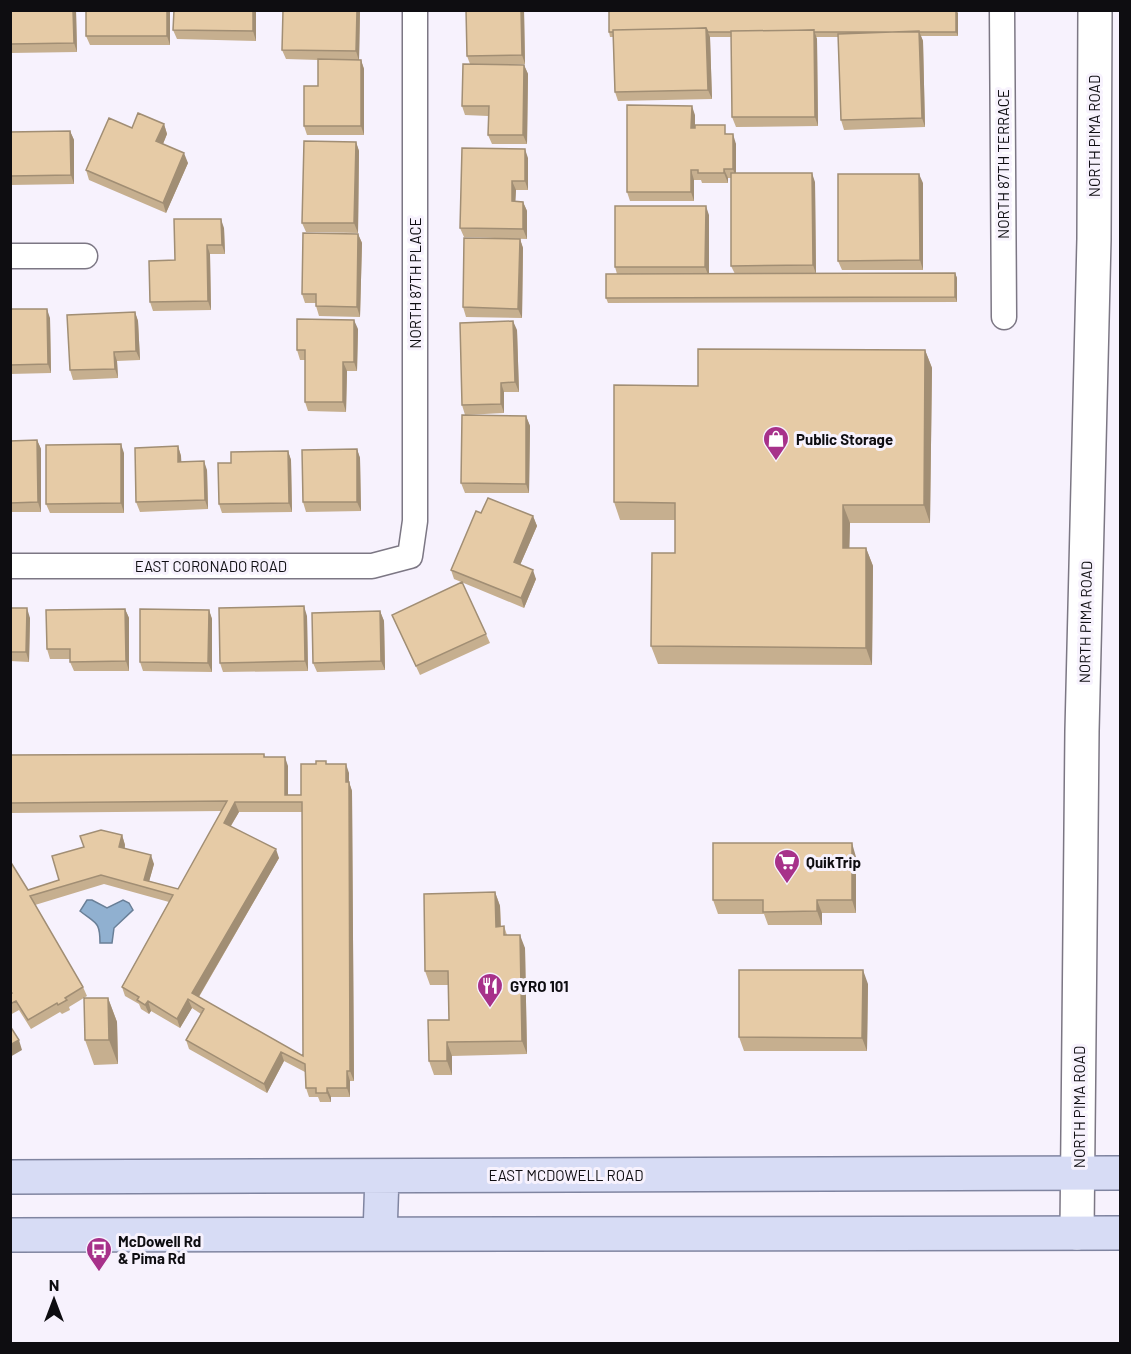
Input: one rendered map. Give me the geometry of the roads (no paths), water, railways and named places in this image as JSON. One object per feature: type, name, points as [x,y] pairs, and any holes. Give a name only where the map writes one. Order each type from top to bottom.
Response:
[{"type":"main road","name":"NORTH PIMA ROAD","points":[[1077,1233],[1082,731],[1094,239],[1095,10]]},
{"type":"main road","name":"EAST MCDOWELL ROAD","points":[[10,1177],[1120,1173]]},
{"type":"main road","points":[[380,1234],[382,1176]]},
{"type":"main road","points":[[10,1235],[1120,1233]]},
{"type":"street","name":"NORTH 87TH PLACE","points":[[410,556],[415,521],[415,10]]},
{"type":"street","name":"NORTH 87TH TERRACE","points":[[1002,10],[1004,316]]},
{"type":"street","points":[[10,256],[85,256]]},
{"type":"street","name":"EAST CORONADO ROAD","points":[[10,566],[372,566],[410,556]]},
{"type":"water","points":[[87,900],[92,900],[107,908],[123,900],[129,903],[133,910],[114,928],[112,943],[100,943],[98,927],[80,911]]},
{"type":"place","name":"Public Storage","points":[[776,462]]},
{"type":"place","name":"QuikTrip","points":[[787,885]]},
{"type":"place","name":"GYRO 101","points":[[490,1009]]},
{"type":"place","name":"McDowell Rd & Pima Rd","points":[[99,1273]]}]
